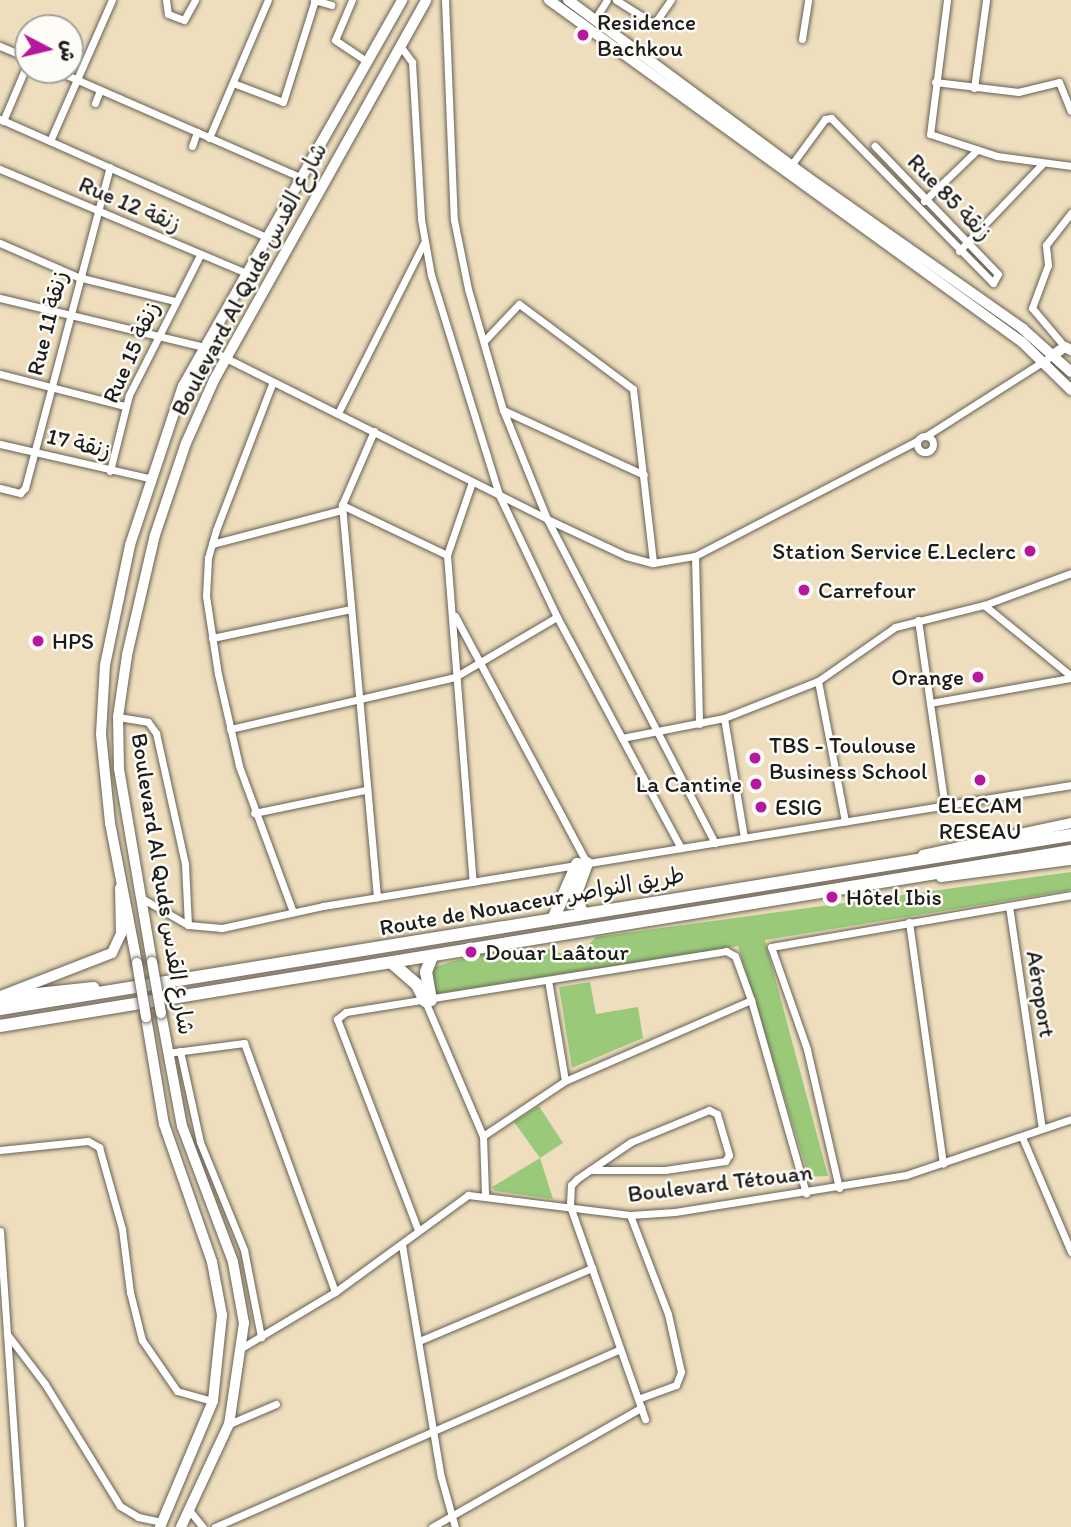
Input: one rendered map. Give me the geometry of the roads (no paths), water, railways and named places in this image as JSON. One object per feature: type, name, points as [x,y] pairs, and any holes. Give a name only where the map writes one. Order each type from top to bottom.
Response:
[{"type":"highway","name":"Route de Nouaceur طريق النواصر","points":[[0,1009],[582,912],[1064,836]]},
{"type":"highway","name":"Route de Nouaceur طريق النواصر","points":[[0,1026],[921,876],[1067,855]]},
{"type":"highway","points":[[582,860],[576,890],[582,912]]},
{"type":"highway","points":[[554,917],[582,860]]},
{"type":"highway","points":[[430,1005],[426,972],[432,956]]},
{"type":"highway","points":[[392,963],[417,985],[430,1005]]},
{"type":"highway","points":[[0,997],[69,989],[117,991]]},
{"type":"main road","name":"Boulevard Al Quds شارع القدس","points":[[161,1525],[213,1401],[222,1347],[219,1289],[164,1124],[102,766],[100,723],[112,619],[149,478],[183,386],[402,0]]},
{"type":"main road","name":"Boulevard Al Quds شارع القدس","points":[[181,1527],[229,1424],[243,1347],[233,1262],[182,1126],[167,1053],[144,899],[119,768],[118,717],[127,655],[159,524],[186,443],[225,359],[426,0]]},
{"type":"main road","points":[[549,0],[800,185],[1071,372]]},
{"type":"main road","points":[[568,0],[1023,329],[1071,390]]},
{"type":"main road","points":[[1048,358],[1068,349]]},
{"type":"main road","points":[[914,860],[952,846],[1071,823]]},
{"type":"main road","points":[[0,997],[112,953],[121,934],[118,901],[121,882]]},
{"type":"street","points":[[84,66],[112,0]]},
{"type":"street","points":[[166,0],[168,14],[184,20],[195,0]]},
{"type":"street","points":[[209,138],[268,0]]},
{"type":"street","points":[[233,83],[284,101],[314,0],[331,5]]},
{"type":"street","points":[[352,0],[335,40],[366,61]]},
{"type":"street","points":[[445,0],[454,220],[503,410],[547,519],[715,843]]},
{"type":"street","points":[[596,19],[607,0]]},
{"type":"street","points":[[616,0],[655,24],[671,0]]},
{"type":"street","points":[[802,39],[808,0]]},
{"type":"street","points":[[947,0],[930,134],[977,150],[1042,164],[1071,166]]},
{"type":"street","points":[[974,88],[986,0]]},
{"type":"street","points":[[401,47],[412,62],[424,242],[463,388],[499,495],[557,617],[681,848]]},
{"type":"street","points":[[84,82],[300,177]]},
{"type":"street","points":[[935,82],[1018,92],[1056,82],[1064,86],[1071,111]]},
{"type":"street","points":[[17,84],[1,120],[266,237]]},
{"type":"street","points":[[50,141],[75,84]]},
{"type":"street","points":[[95,103],[100,90]]},
{"type":"street","points":[[792,164],[830,117],[919,206],[959,251],[1042,164]]},
{"type":"street","points":[[192,146],[197,132]]},
{"type":"street","name":"Rue 85 زنقة","points":[[875,146],[998,274],[990,284],[959,251]]},
{"type":"street","points":[[919,206],[977,150]]},
{"type":"street","name":"Rue 11 زنقة","points":[[0,488],[20,493],[25,488],[78,277],[110,167]]},
{"type":"street","name":"Rue 12 زنقة","points":[[0,169],[246,273]]},
{"type":"street","points":[[1068,349],[1033,314],[1033,305],[1048,265],[1046,245],[1071,214]]},
{"type":"street","points":[[338,413],[424,242]]},
{"type":"street","points":[[0,243],[78,277],[175,301]]},
{"type":"street","name":"Rue 15 زنقة","points":[[110,471],[125,406],[156,336],[200,255]]},
{"type":"street","points":[[0,298],[204,347],[272,384],[338,413],[547,519],[625,556],[653,563],[695,556],[917,441],[1048,358]]},
{"type":"street","points":[[484,341],[519,304],[633,389],[653,563]]},
{"type":"street","points":[[0,374],[125,406]]},
{"type":"street","points":[[272,384],[212,544],[206,596],[230,729],[254,813],[293,912]]},
{"type":"street","points":[[503,410],[644,474]]},
{"type":"street","points":[[374,431],[342,507],[365,790],[377,897]]},
{"type":"street","points":[[917,441],[920,451],[929,451],[933,442],[926,436]]},
{"type":"street","name":"زنقة 17","points":[[0,444],[149,478]]},
{"type":"street","points":[[472,482],[447,555],[474,882]]},
{"type":"street","points":[[212,544],[342,507],[447,555]]},
{"type":"street","points":[[695,556],[699,724]]},
{"type":"street","points":[[622,738],[724,718],[818,681],[895,627],[984,605],[1071,573]]},
{"type":"street","points":[[984,605],[1071,677]]},
{"type":"street","points":[[212,638],[351,609]]},
{"type":"street","points":[[453,612],[582,860]]},
{"type":"street","points":[[230,729],[455,677],[557,617]]},
{"type":"street","points":[[918,620],[945,807]]},
{"type":"street","points":[[930,703],[1071,677]]},
{"type":"street","points":[[818,681],[845,821]]},
{"type":"street","points":[[118,717],[148,722],[156,733],[185,864],[188,925]]},
{"type":"street","points":[[724,718],[744,837]]},
{"type":"street","points":[[144,899],[188,925],[222,928],[293,912],[474,882],[582,860],[715,843],[1071,785]]},
{"type":"street","points":[[254,813],[365,790]]},
{"type":"street","points":[[839,1188],[807,1049],[771,949],[909,922],[1071,895]]},
{"type":"street","name":"Aéroport","points":[[1009,906],[1042,1129]]},
{"type":"street","points":[[909,922],[943,1164]]},
{"type":"street","points":[[418,1230],[336,1025],[346,1012],[430,1005],[548,980],[726,951],[735,956],[751,1000],[806,1193]]},
{"type":"street","points":[[548,980],[565,1081]]},
{"type":"street","points":[[483,1136],[565,1081],[751,1000]]},
{"type":"street","points":[[430,1005],[483,1136],[485,1194]]},
{"type":"street","points":[[167,1053],[244,1043],[335,1292]]},
{"type":"street","points":[[180,1051],[200,1142],[244,1250],[261,1337]]},
{"type":"street","points":[[590,1170],[665,1170],[724,1161],[729,1155],[712,1110],[631,1142],[590,1170],[571,1185],[571,1210],[645,1419]]},
{"type":"street","name":"Boulevard Tétouan","points":[[243,1347],[335,1292],[402,1245],[461,1198],[485,1194],[571,1210],[630,1215],[806,1193],[943,1164],[1071,1119]]},
{"type":"street","points":[[1022,1137],[1071,1252]]},
{"type":"street","points":[[0,1150],[80,1141],[99,1147],[122,1229],[132,1304],[142,1340],[177,1391],[213,1401]]},
{"type":"street","points":[[630,1215],[671,1324],[681,1372],[676,1385],[638,1399]]},
{"type":"street","points":[[0,1231],[20,1527]]},
{"type":"street","points":[[402,1245],[434,1429],[455,1527]]},
{"type":"street","points":[[419,1341],[592,1268]]},
{"type":"street","points":[[7,1334],[45,1384],[120,1506],[138,1517],[161,1525]]},
{"type":"street","points":[[215,1527],[621,1349]]},
{"type":"street","points":[[229,1424],[276,1404]]},
{"type":"street","points":[[432,1527],[641,1408]]},
{"type":"street","points":[[189,1510],[203,1527]]},
{"type":"place","name":"Residence Bachkou","points":[[583,35]]},
{"type":"place","name":"Station Service E.Leclerc","points":[[1030,551]]},
{"type":"place","name":"Carrefour","points":[[804,590]]},
{"type":"place","name":"HPS","points":[[38,641]]},
{"type":"place","name":"Orange","points":[[978,677]]},
{"type":"place","name":"TBS - Toulouse Business School","points":[[755,758]]},
{"type":"place","name":"ELECAM RESEAU","points":[[980,780]]},
{"type":"place","name":"La Cantine","points":[[756,784]]},
{"type":"place","name":"ESIG","points":[[761,807]]},
{"type":"place","name":"Hôtel Ibis","points":[[832,897]]},
{"type":"place","name":"Douar Laâtour","points":[[471,952]]}]
